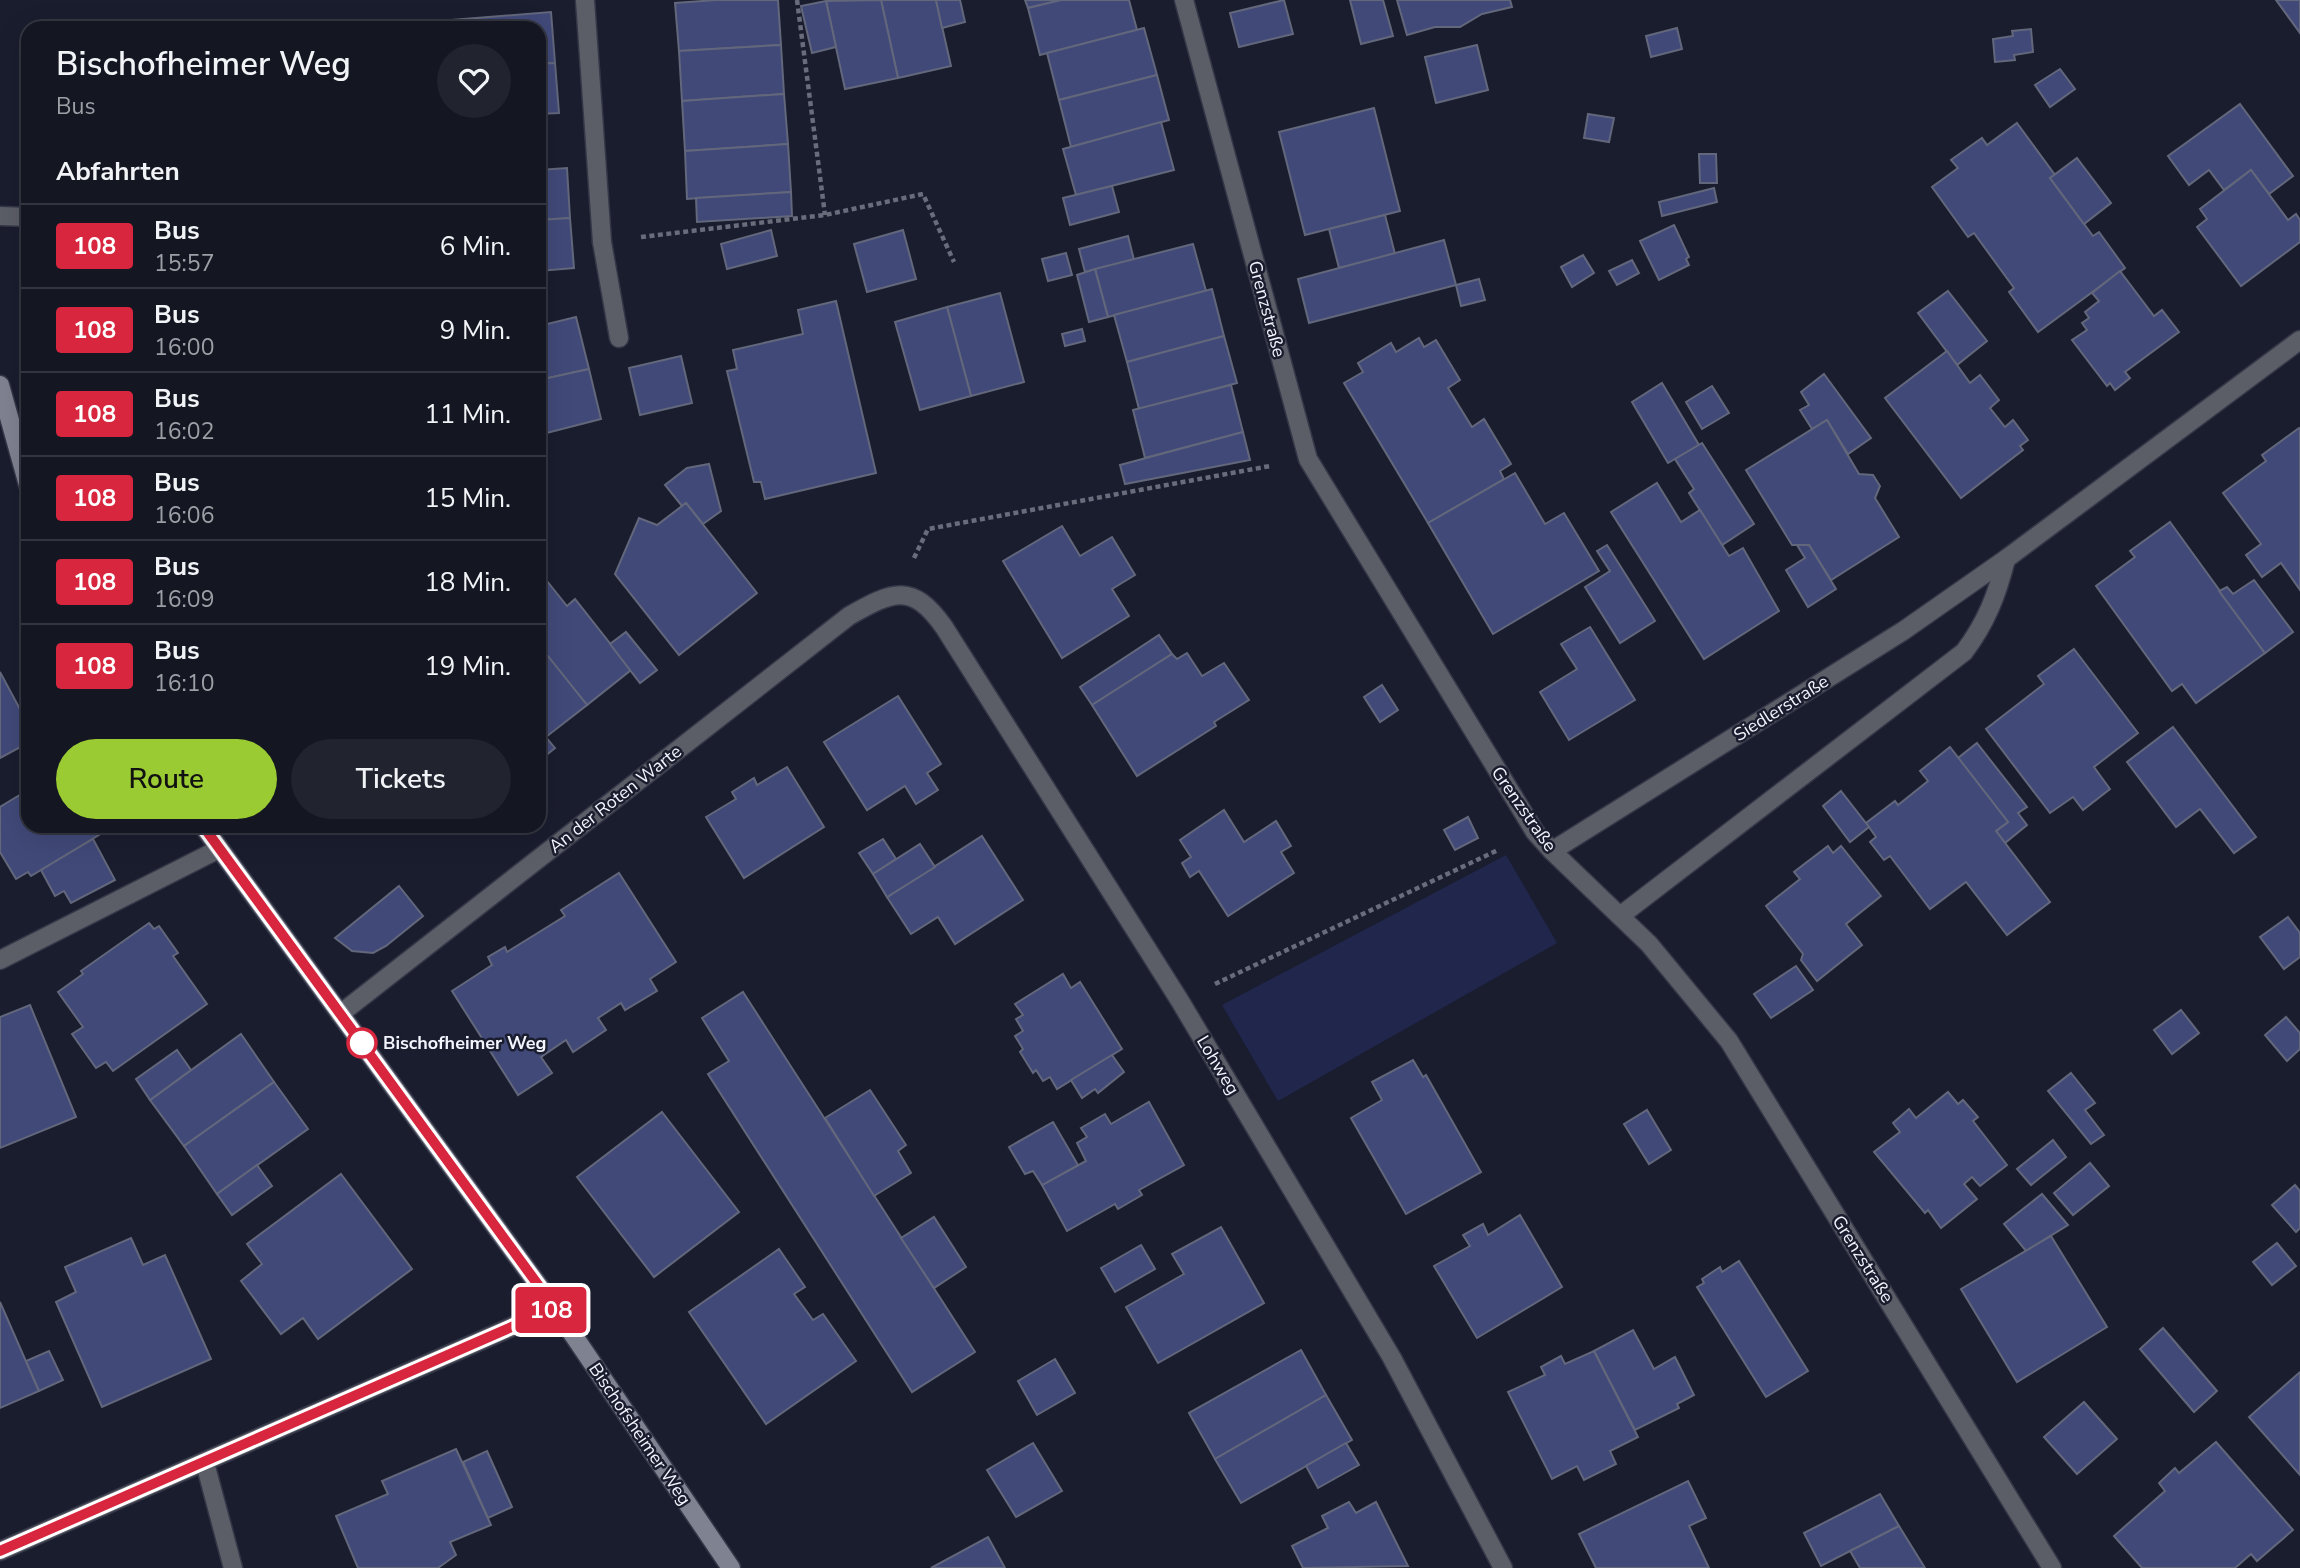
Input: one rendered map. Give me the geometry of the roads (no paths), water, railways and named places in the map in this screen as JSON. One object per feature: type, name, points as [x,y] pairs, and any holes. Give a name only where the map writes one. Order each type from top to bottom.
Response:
[{"type":"street","points":[[584,0],[602,242],[619,338]]},
{"type":"street","name":"Grenzstraße","points":[[1184,0],[1308,459],[1535,832],[1620,916],[1700,1002],[1729,1041],[2052,1568]]},
{"type":"street","points":[[0,216],[21,217]]},
{"type":"street","name":"Siedlerstraße","points":[[1552,851],[1903,631],[2006,559],[2300,340]]},
{"type":"street","points":[[0,385],[21,460]]},
{"type":"street","points":[[1620,916],[1964,652],[1983,628],[1997,595],[2006,559]]},
{"type":"street","name":"Lohweg","points":[[896,593],[915,596],[928,605],[944,626],[1180,1001],[1392,1358],[1503,1568]]},
{"type":"street","name":"An der Roten Warte","points":[[340,1014],[849,616],[896,593]]},
{"type":"street","name":"Bischofsheimer Weg","points":[[208,833],[555,1308],[731,1568]]},
{"type":"street","points":[[0,960],[219,849]]},
{"type":"street","points":[[0,1551],[555,1308]]},
{"type":"street","points":[[205,1463],[233,1568]]},
{"type":"place","name":"Bischofheimer Weg","points":[[362,1043]]}]
